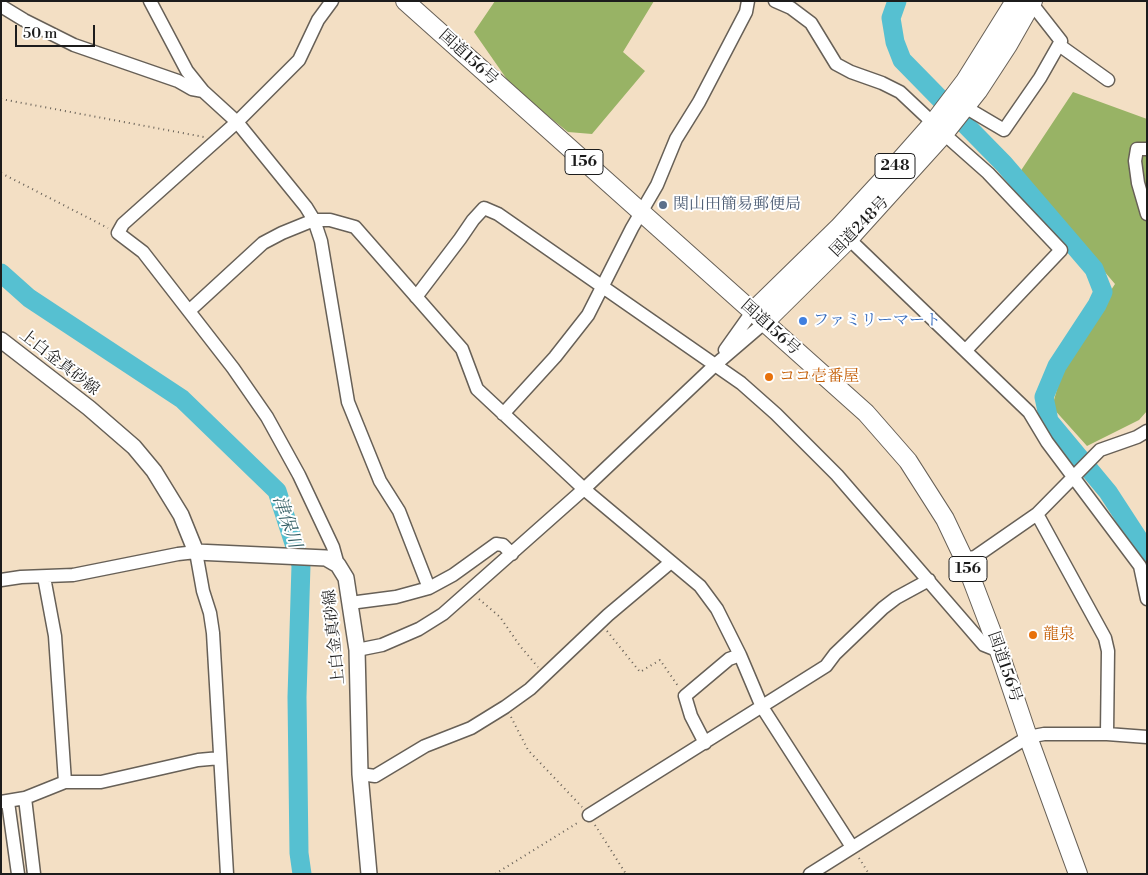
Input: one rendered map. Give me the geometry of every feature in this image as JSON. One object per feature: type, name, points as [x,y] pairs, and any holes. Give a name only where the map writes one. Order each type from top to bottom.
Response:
[{"type":"highway","name":"国道156号","points":[[405,1],[866,413],[908,461],[945,519],[964,559],[999,651],[1078,874]]},
{"type":"highway","name":"国道248号","points":[[758,318],[849,239],[939,129],[965,80],[1027,2]]},
{"type":"highway","name":"国道248号","points":[[758,318],[886,176],[965,107],[1008,45],[1027,2]]},
{"type":"main road","name":"上白金真砂線","points":[[1,340],[89,408],[134,447],[154,471],[181,515],[200,552]]},
{"type":"main road","points":[[200,552],[332,561]]},
{"type":"main road","name":"上白金真砂線","points":[[332,561],[346,578],[357,650],[360,774],[369,874]]},
{"type":"street","points":[[150,1],[187,71],[203,91],[237,122],[306,207],[314,220],[321,241],[348,402],[380,482],[399,511],[429,588]]},
{"type":"street","points":[[332,1],[318,20],[299,60],[215,143],[123,224],[118,233],[144,252],[233,368],[267,417],[299,475],[334,547],[332,561]]},
{"type":"street","points":[[503,414],[555,358],[588,315],[632,228],[642,214],[657,184],[676,139],[699,102],[746,12],[748,1]]},
{"type":"street","points":[[775,1],[791,8],[811,23],[836,64],[900,92],[988,173],[1061,250],[966,350]]},
{"type":"street","points":[[965,107],[1004,130],[1040,78],[1061,41],[1027,2]]},
{"type":"street","points":[[1,6],[24,20],[74,44],[178,81],[192,89],[203,91]]},
{"type":"street","points":[[1058,45],[1108,80]]},
{"type":"street","points":[[1147,149],[1137,149],[1135,162],[1138,183],[1147,214]]},
{"type":"street","points":[[416,297],[484,208],[498,214],[741,383],[837,475],[930,580],[984,645],[999,651]]},
{"type":"street","points":[[189,311],[263,243],[314,220],[330,220],[355,227],[462,349],[477,389],[584,489],[700,586],[717,609],[740,655],[762,707],[852,848]]},
{"type":"street","points":[[849,239],[1029,412],[1047,442],[1075,476],[1140,566],[1147,599]]},
{"type":"street","points":[[357,650],[382,645],[419,629],[443,614],[584,489],[715,365],[758,318]]},
{"type":"street","points":[[964,559],[975,557],[1037,514],[1100,450],[1137,437],[1147,430]]},
{"type":"street","points":[[1037,514],[1105,638],[1108,651],[1107,734]]},
{"type":"street","points":[[350,603],[396,597],[429,588],[452,575],[496,544],[502,545],[512,554]]},
{"type":"street","points":[[1,580],[21,576],[73,575],[178,554],[200,552],[203,592],[210,613],[212,632],[226,874]]},
{"type":"street","points":[[360,774],[375,776],[425,746],[471,728],[505,707],[530,689],[600,623],[670,562]]},
{"type":"street","points":[[44,577],[55,636],[65,782]]},
{"type":"street","points":[[589,815],[826,666],[835,654],[883,608],[896,598],[930,580]]},
{"type":"street","points":[[705,743],[691,716],[685,696],[729,660],[740,655]]},
{"type":"street","points":[[810,874],[1028,737],[1044,734],[1107,734],[1147,737]]},
{"type":"street","points":[[18,874],[5,802],[25,798],[65,782],[101,782],[198,760],[220,758]]},
{"type":"street","points":[[25,798],[34,874]]},
{"type":"path","points":[[1,99],[208,138],[215,143]]},
{"type":"path","points":[[1,173],[118,233]]},
{"type":"path","points":[[470,590],[500,617],[520,646],[545,675]]},
{"type":"path","points":[[600,623],[640,672],[660,660],[685,696]]},
{"type":"path","points":[[505,707],[528,750],[589,815],[626,874]]},
{"type":"path","points":[[495,874],[589,815]]},
{"type":"path","points":[[852,848],[869,874]]},
{"type":"green space","points":[[495,1],[654,1],[623,52],[645,71],[592,134],[568,132],[513,88],[474,32]]},
{"type":"green space","points":[[1073,92],[1147,119],[1147,411],[1139,420],[1087,446],[1052,407],[1065,361],[1115,284],[1020,172]]},
{"type":"waterway","points":[[897,1],[891,18],[895,42],[902,60],[1004,164],[1094,269],[1103,292],[1097,305],[1057,366],[1044,397],[1049,421],[1108,492],[1147,552]]},
{"type":"waterway","name":"津保川","points":[[1,273],[29,298],[182,399],[277,491],[301,565],[297,697],[299,853],[302,874]]},
{"type":"place","name":"関山田簡易郵便局","points":[[663,205]]},
{"type":"place","name":"ファミリーマート","points":[[803,321]]},
{"type":"place","name":"ココ壱番屋","points":[[769,377]]},
{"type":"place","name":"龍泉","points":[[1033,635]]}]
